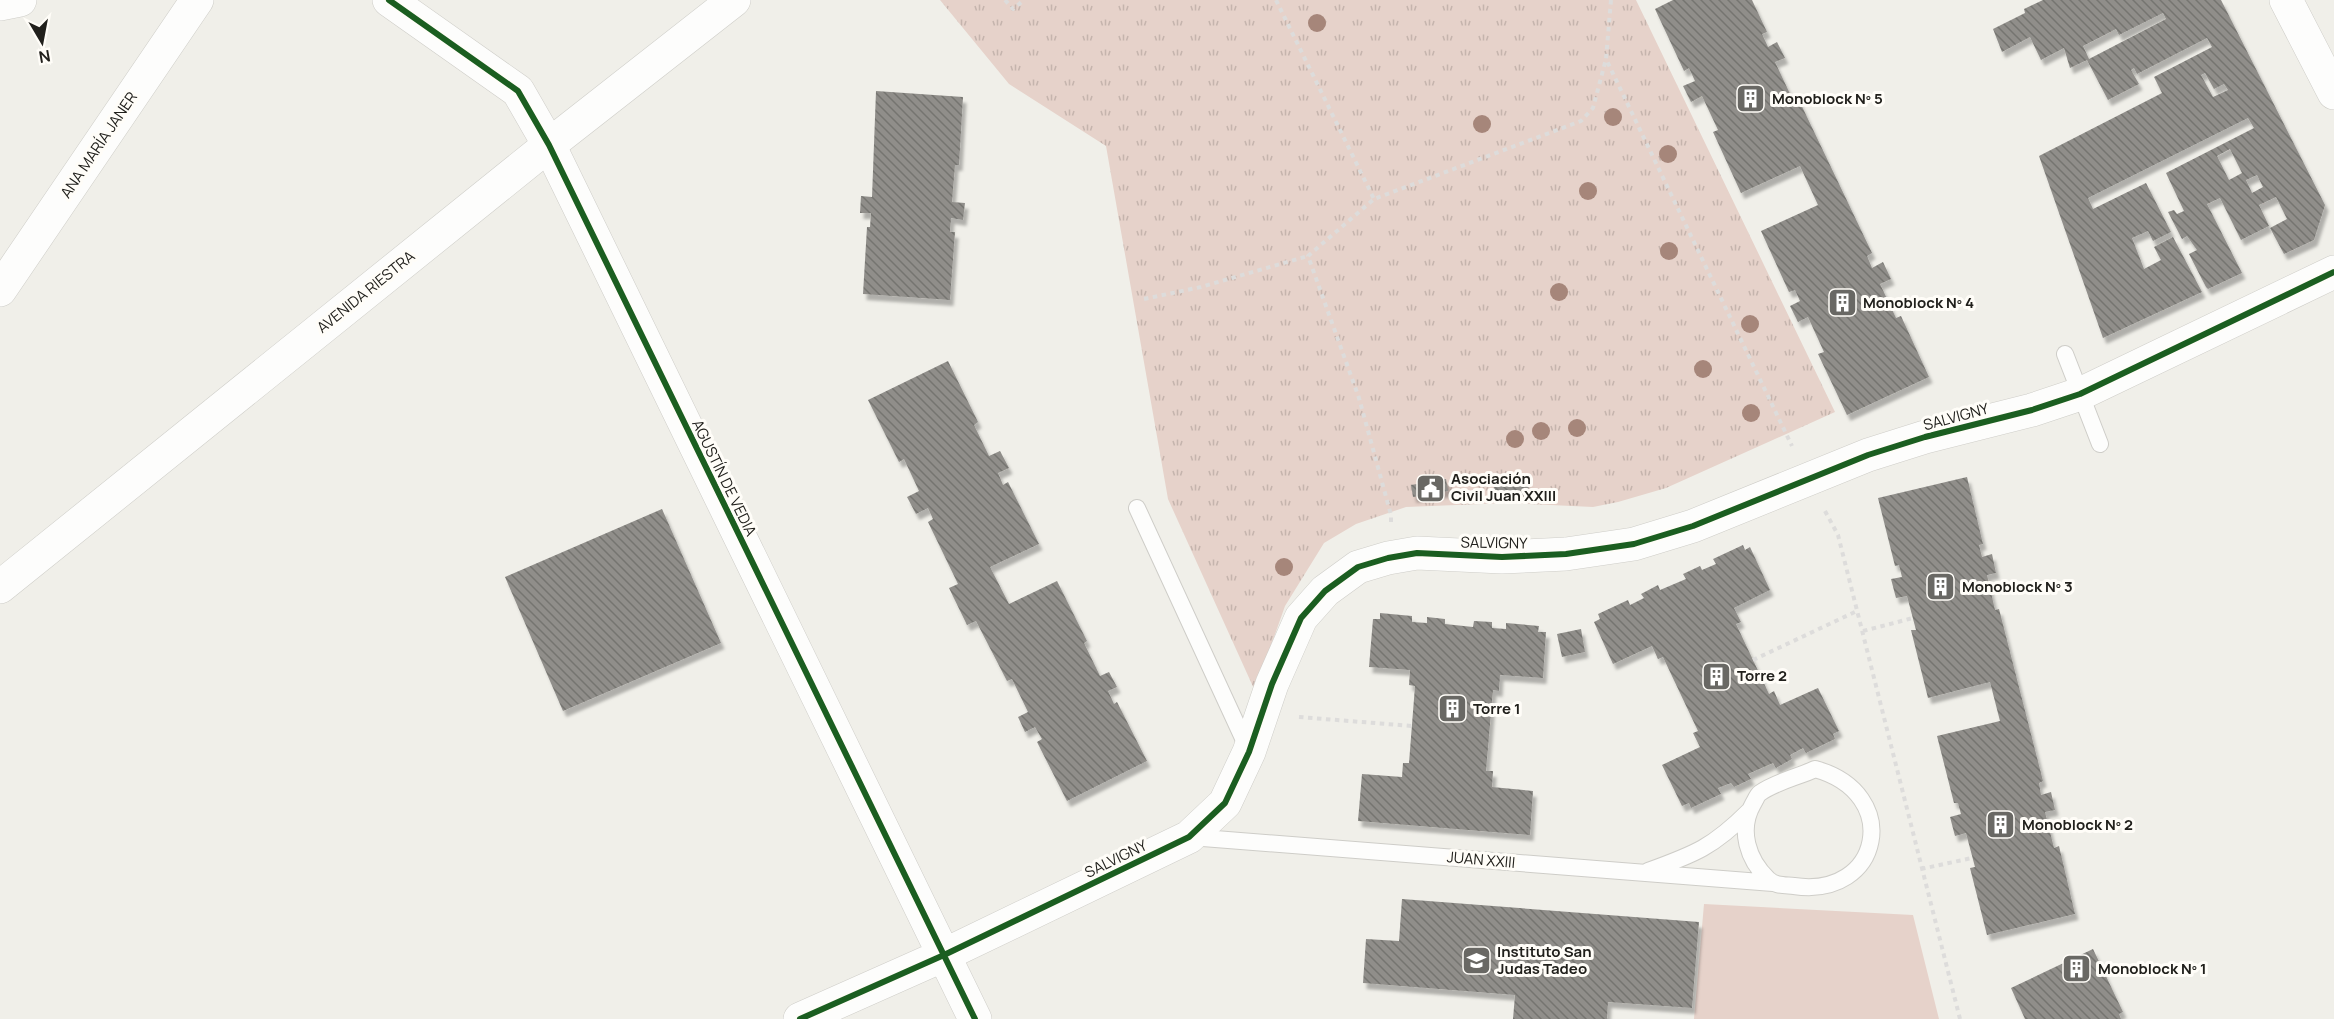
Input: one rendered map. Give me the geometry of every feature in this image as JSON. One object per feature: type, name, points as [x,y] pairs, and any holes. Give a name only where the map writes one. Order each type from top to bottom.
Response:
[{"type":"street","points":[[0,4],[20,0]]},
{"type":"street","name":"ANA MARÍA JANER","points":[[0,290],[197,0]]},
{"type":"street","name":"AGUSTÍN DE VEDIA","points":[[389,0],[519,91],[549,145],[975,1019]]},
{"type":"street","name":"AVENIDA RIESTRA","points":[[0,587],[549,145],[734,0]]},
{"type":"street","points":[[2286,0],[2334,93]]},
{"type":"street","name":"SALVIGNY","points":[[800,1019],[944,954],[1189,837],[1225,803],[1250,752],[1284,653],[1301,618],[1325,591],[1358,567],[1388,558],[1417,553],[1502,557],[1566,554],[1634,544],[1693,526],[1868,455],[2032,410],[2080,394],[2334,272]]},
{"type":"lane","points":[[2065,354],[2100,444]]},
{"type":"lane","points":[[1137,508],[1250,752]]},
{"type":"lane","points":[[1642,873],[1700,852],[1727,833],[1749,811],[1759,794],[1815,769],[1836,775],[1853,787],[1865,804],[1872,825],[1870,846],[1863,865],[1835,884],[1806,888],[1773,884],[1758,870],[1748,852],[1746,832],[1749,811]]},
{"type":"lane","name":"JUAN XXIII","points":[[1189,837],[1773,884]]},
{"type":"path","points":[[1005,0],[1013,9],[1024,0]]},
{"type":"path","points":[[1276,0],[1374,199]]},
{"type":"path","points":[[1144,299],[1201,287],[1308,256],[1374,199],[1581,121],[1593,108],[1606,59]]},
{"type":"path","points":[[1308,256],[1359,398],[1391,515],[1388,558]]},
{"type":"path","points":[[1753,660],[1857,611]]},
{"type":"path","points":[[1863,631],[1913,618]]},
{"type":"path","points":[[1262,714],[1412,726]]},
{"type":"path","points":[[1921,868],[1972,858]]},
{"type":"green space","points":[[940,0],[1636,0],[1835,412],[1666,488],[1618,502],[1593,507],[1507,503],[1406,507],[1356,524],[1324,543],[1285,606],[1255,691],[1168,499],[1106,146],[1009,84]]},
{"type":"green space","points":[[1704,904],[1913,915],[1939,1019],[1694,1019]]},
{"type":"building","points":[[1673,0],[1752,0],[1767,32],[1762,34],[1768,47],[1777,42],[1785,58],[1775,62],[1791,96],[1796,94],[1872,253],[1867,256],[1872,268],[1883,262],[1891,279],[1880,284],[1896,318],[1901,316],[1929,377],[1847,415],[1818,354],[1824,352],[1808,317],[1798,322],[1790,306],[1800,301],[1795,290],[1789,292],[1761,231],[1818,205],[1800,166],[1741,193],[1713,132],[1718,130],[1702,96],[1691,102],[1683,86],[1695,81],[1689,68],[1684,71],[1655,9]]},
{"type":"building","points":[[2043,0],[2221,0],[2325,205],[2314,240],[2284,254],[2270,228],[2287,219],[2276,197],[2259,205],[2269,226],[2241,240],[2220,198],[2207,204],[2242,273],[2208,289],[2206,287],[2189,254],[2197,250],[2187,236],[2182,239],[2168,212],[2174,210],[2177,214],[2184,211],[2166,173],[2254,128],[2248,118],[2088,198],[2093,209],[2146,183],[2171,232],[2153,241],[2148,231],[2132,238],[2144,269],[2161,260],[2154,247],[2173,237],[2202,292],[2103,338],[2039,156],[2162,93],[2154,77],[2212,47],[2207,38],[2137,74],[2134,68],[2131,70],[2139,84],[2108,100],[2087,60],[2070,68],[2064,48],[2041,60],[2030,37],[2002,52],[1993,29],[2025,13],[2024,9]],"holes":[[[2163,13],[2166,19],[2089,59],[2083,46],[2116,29],[2119,35]],[[2205,73],[2214,89],[2224,84],[2228,90],[2213,97],[2201,75]],[[2230,149],[2242,173],[2229,180],[2217,156]],[[2257,175],[2263,187],[2252,193],[2246,180]]]},
{"type":"building","points":[[876,91],[963,97],[959,165],[955,165],[952,202],[965,203],[963,220],[951,218],[950,232],[955,232],[950,300],[863,294],[867,227],[870,227],[871,213],[860,213],[861,196],[872,197]]},
{"type":"building","points":[[948,361],[978,422],[974,425],[989,456],[1000,451],[1009,468],[998,473],[1003,485],[1008,482],[1039,544],[990,567],[1009,604],[1057,581],[1087,641],[1084,643],[1100,676],[1109,672],[1117,687],[1108,691],[1114,704],[1117,702],[1147,761],[1067,801],[1037,742],[1042,739],[1035,727],[1025,732],[1018,717],[1028,712],[1012,679],[1007,681],[976,621],[967,625],[949,588],[958,584],[928,522],[933,519],[928,508],[916,514],[907,497],[919,491],[904,459],[899,462],[868,400]]},
{"type":"building","points":[[1967,477],[1983,544],[1979,545],[1982,557],[1992,554],[1996,573],[1987,575],[1995,610],[1999,609],[2043,781],[2039,783],[2041,795],[2051,792],[2055,810],[2045,812],[2054,848],[2059,846],[2075,914],[1987,935],[1970,868],[1975,867],[1966,833],[1955,836],[1950,817],[1961,814],[1958,803],[1954,803],[1937,736],[2000,721],[1990,682],[1928,698],[1911,630],[1916,630],[1907,596],[1896,598],[1891,579],[1902,577],[1899,565],[1895,566],[1878,498]]},
{"type":"building","name":"Asociación Civil Juan XXIII","points":[[1446,479],[1448,491],[1413,497],[1411,485]]},
{"type":"building","name":"Asociación Civil Juan XXIII","points":[[1495,480],[1529,483],[1528,496],[1493,492]]},
{"type":"building","points":[[662,509],[721,643],[563,711],[505,577]]},
{"type":"building","name":"Torre 2","points":[[1743,545],[1745,550],[1750,547],[1770,590],[1734,608],[1741,622],[1736,624],[1769,694],[1774,691],[1780,705],[1818,688],[1839,731],[1833,734],[1835,739],[1806,753],[1803,748],[1790,755],[1792,759],[1776,768],[1773,763],[1748,774],[1751,779],[1734,787],[1731,783],[1718,788],[1721,794],[1691,808],[1689,803],[1682,806],[1662,765],[1700,747],[1693,733],[1698,731],[1663,657],[1658,659],[1652,646],[1613,664],[1594,622],[1600,619],[1598,614],[1628,600],[1630,605],[1644,598],[1641,594],[1658,585],[1660,590],[1686,579],[1683,574],[1700,566],[1702,570],[1716,564],[1713,559]]},
{"type":"building","name":"Torre 1","points":[[1380,613],[1412,616],[1412,622],[1427,623],[1427,617],[1445,619],[1445,624],[1473,627],[1474,621],[1492,622],[1492,628],[1506,629],[1506,623],[1539,626],[1538,632],[1546,632],[1543,678],[1500,675],[1499,691],[1493,690],[1486,771],[1493,771],[1492,787],[1533,791],[1530,835],[1358,821],[1362,774],[1402,777],[1403,763],[1409,763],[1415,686],[1409,685],[1410,670],[1369,667],[1373,619],[1380,619]]},
{"type":"building","points":[[1581,629],[1585,652],[1562,657],[1557,634]]},
{"type":"building","points":[[1402,899],[1699,922],[1692,1008],[1608,1002],[1607,1019],[1513,1019],[1515,995],[1363,983],[1366,939],[1399,941]]},
{"type":"building","name":"Monoblock Nº 1","points":[[2093,949],[2123,1012],[2119,1014],[2121,1019],[2025,1019],[2011,988]]},
{"type":"cycle path","points":[[389,0],[518,91],[549,145],[975,1019]]},
{"type":"cycle path","points":[[800,1019],[944,955],[1189,837],[1225,803],[1249,752],[1272,684],[1301,618],[1325,591],[1358,567],[1388,558],[1417,553],[1502,557],[1566,554],[1634,544],[1693,526],[1868,455],[1925,437],[2032,410],[2080,394],[2334,272]]},
{"type":"place","name":"Monoblock Nº 5","points":[[1751,99]]},
{"type":"place","name":"Monoblock Nº 4","points":[[1842,303]]},
{"type":"place","name":"Asociación Civil Juan XXIII","points":[[1430,488]]},
{"type":"place","name":"Monoblock Nº 3","points":[[1941,587]]},
{"type":"place","name":"Torre 2","points":[[1716,676]]},
{"type":"place","name":"Torre 1","points":[[1452,709]]},
{"type":"place","name":"Monoblock Nº 2","points":[[2001,825]]},
{"type":"place","name":"Instituto San Judas Tadeo","points":[[1476,961]]},
{"type":"place","name":"Monoblock Nº 1","points":[[2077,969]]}]
